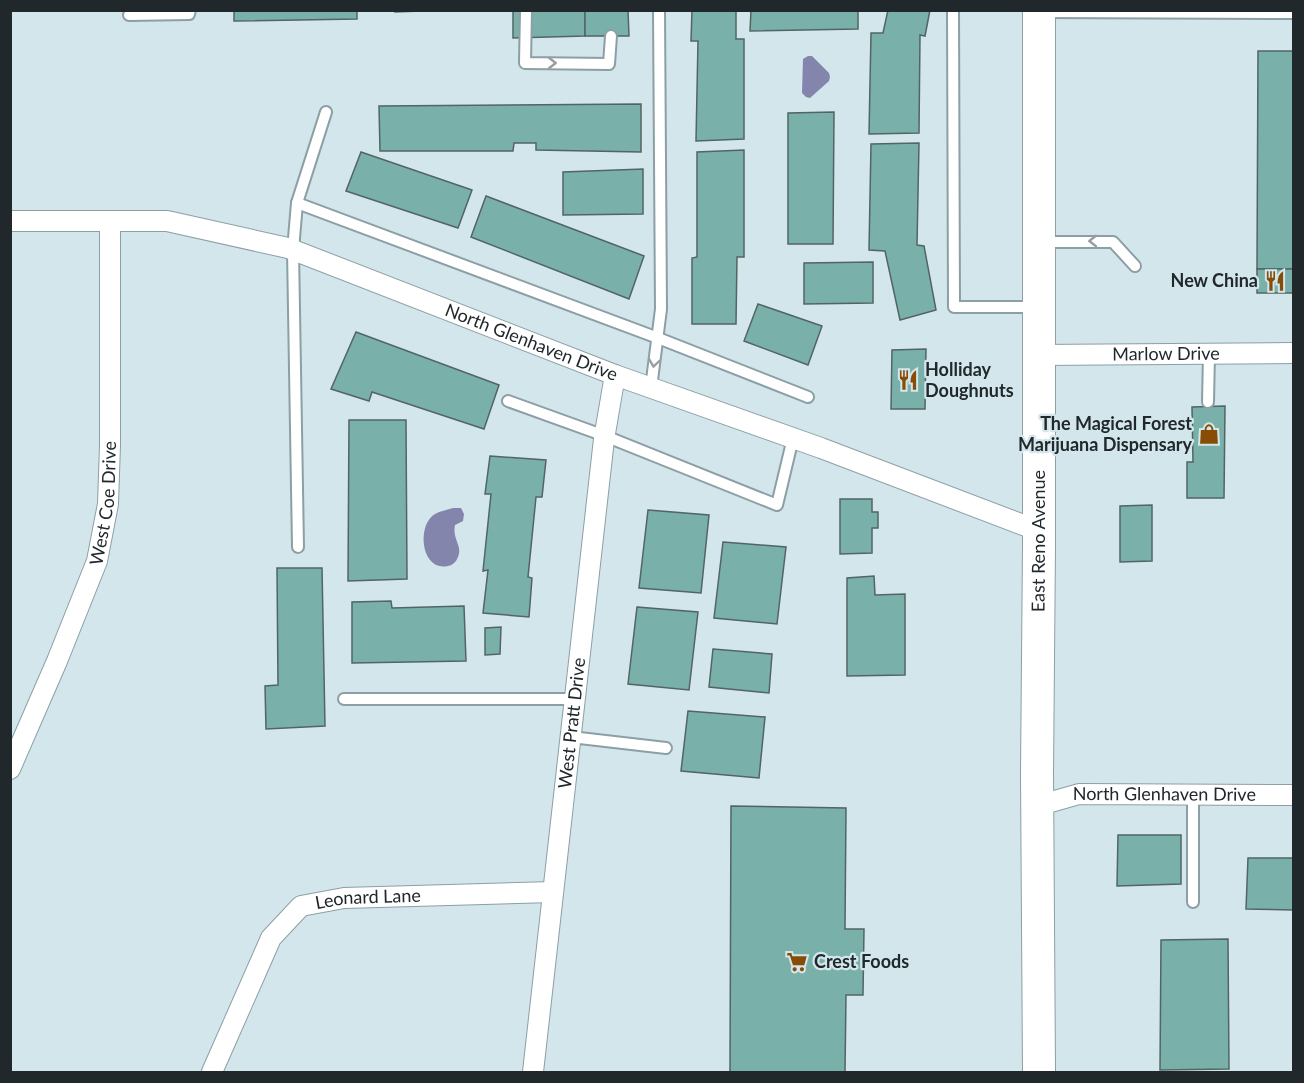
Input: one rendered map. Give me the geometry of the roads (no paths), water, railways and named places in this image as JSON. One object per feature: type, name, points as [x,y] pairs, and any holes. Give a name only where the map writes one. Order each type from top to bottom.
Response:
[{"type":"main road","name":"East Reno Avenue","points":[[1039,11],[1037,806],[1039,1072]]},
{"type":"street","name":"North Glenhaven Drive","points":[[10,221],[167,221],[293,250],[615,375],[793,438],[1039,531]]},
{"type":"street","name":"West Coe Drive","points":[[10,769],[97,561],[108,504],[110,221]]},
{"type":"street","name":"Marlow Drive","points":[[1038,355],[1293,353]]},
{"type":"street","name":"West Pratt Drive","points":[[533,1072],[605,436],[615,375]]},
{"type":"street","name":"North Glenhaven Drive","points":[[1037,806],[1079,794],[1293,795]]},
{"type":"street","name":"Leonard Lane","points":[[212,1072],[272,938],[301,906],[344,898],[553,892]]},
{"type":"lane","points":[[129,15],[189,14],[190,10]]},
{"type":"lane","points":[[526,10],[525,63],[609,64],[611,36]]},
{"type":"lane","points":[[651,388],[662,309],[659,10]]},
{"type":"lane","points":[[953,10],[954,307],[1039,307]]},
{"type":"lane","points":[[1039,11],[1293,13]]},
{"type":"lane","points":[[298,547],[293,250],[297,203],[326,112]]},
{"type":"lane","points":[[297,203],[658,338],[808,397]]},
{"type":"lane","points":[[1039,242],[1113,242],[1136,266]]},
{"type":"lane","points":[[1208,402],[1209,354]]},
{"type":"lane","points":[[508,400],[777,505],[793,438]]},
{"type":"lane","points":[[344,699],[575,699]]},
{"type":"lane","points":[[571,737],[666,748]]},
{"type":"lane","points":[[1193,794],[1193,902]]},
{"type":"water","points":[[812,56],[829,73],[830,77],[829,81],[810,98],[802,93],[803,59]]},
{"type":"water","points":[[461,508],[464,514],[463,521],[455,525],[454,530],[459,553],[453,564],[439,566],[427,555],[424,546],[425,528],[435,514]]},
{"type":"place","name":"New China","points":[[1275,281]]},
{"type":"place","name":"Holliday Doughnuts","points":[[908,380]]},
{"type":"place","name":"The Magical Forest Marijuana Dispensary","points":[[1209,434]]},
{"type":"place","name":"Crest Foods","points":[[797,962]]}]
